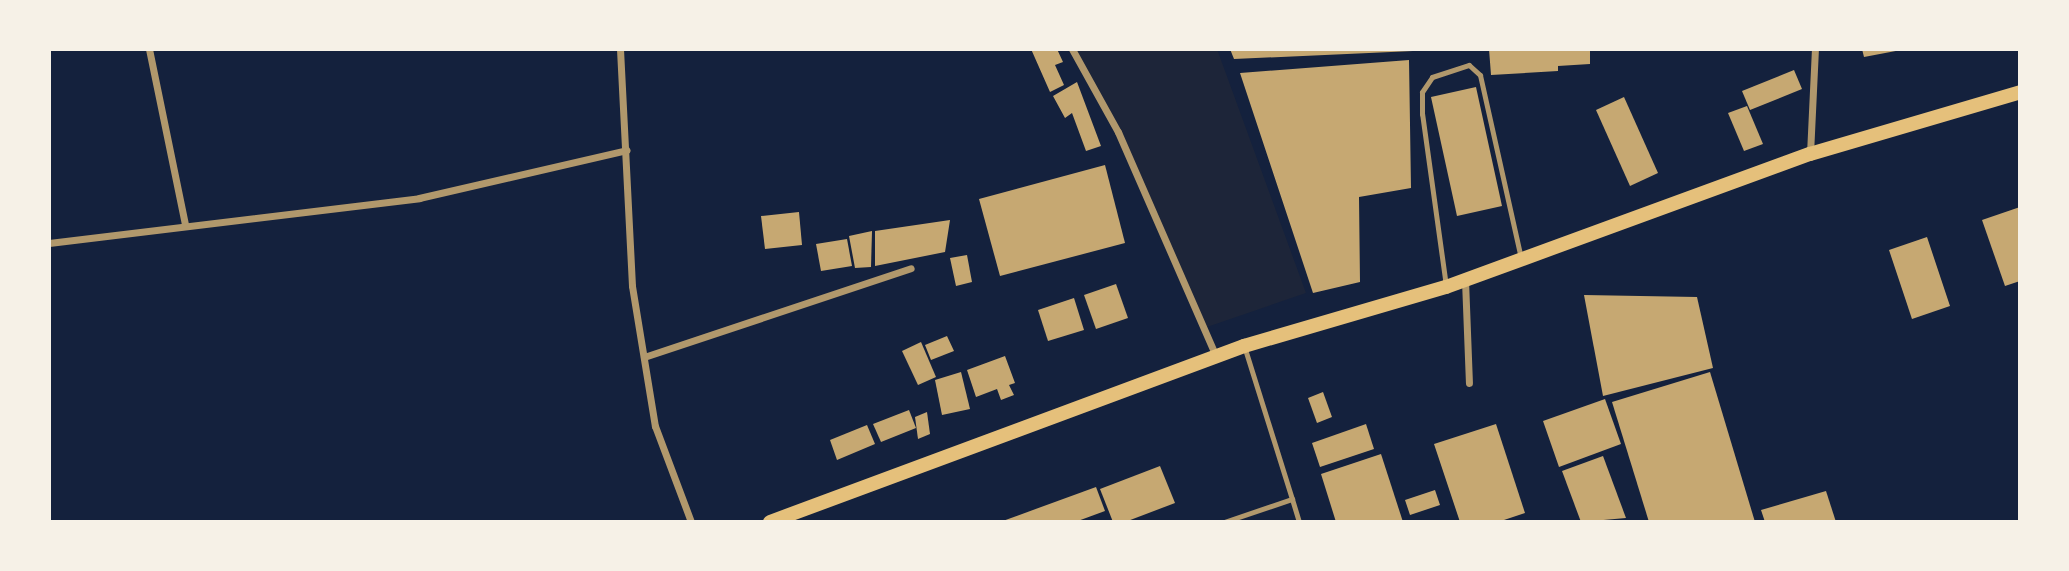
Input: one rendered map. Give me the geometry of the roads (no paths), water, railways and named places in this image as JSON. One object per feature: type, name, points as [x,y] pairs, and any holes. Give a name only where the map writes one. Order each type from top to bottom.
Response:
[{"type":"main road","points":[[770,522],[1244,346],[1446,287],[1810,154],[2020,92]]},
{"type":"street","points":[[149,49],[185,225]]},
{"type":"street","points":[[620,49],[632,286],[654,426],[691,522]]},
{"type":"street","points":[[1072,49],[1118,132],[1216,356]]},
{"type":"street","points":[[1810,154],[1815,49]]},
{"type":"street","points":[[49,243],[419,198],[627,150]]},
{"type":"street","points":[[644,357],[911,268]]},
{"type":"street","points":[[1465,280],[1469,383]]},
{"type":"lane","points":[[1446,287],[1422,114],[1422,92],[1432,77],[1469,65],[1480,75],[1521,258]]},
{"type":"lane","points":[[1244,346],[1299,522]]},
{"type":"lane","points":[[1224,522],[1292,499]]}]
